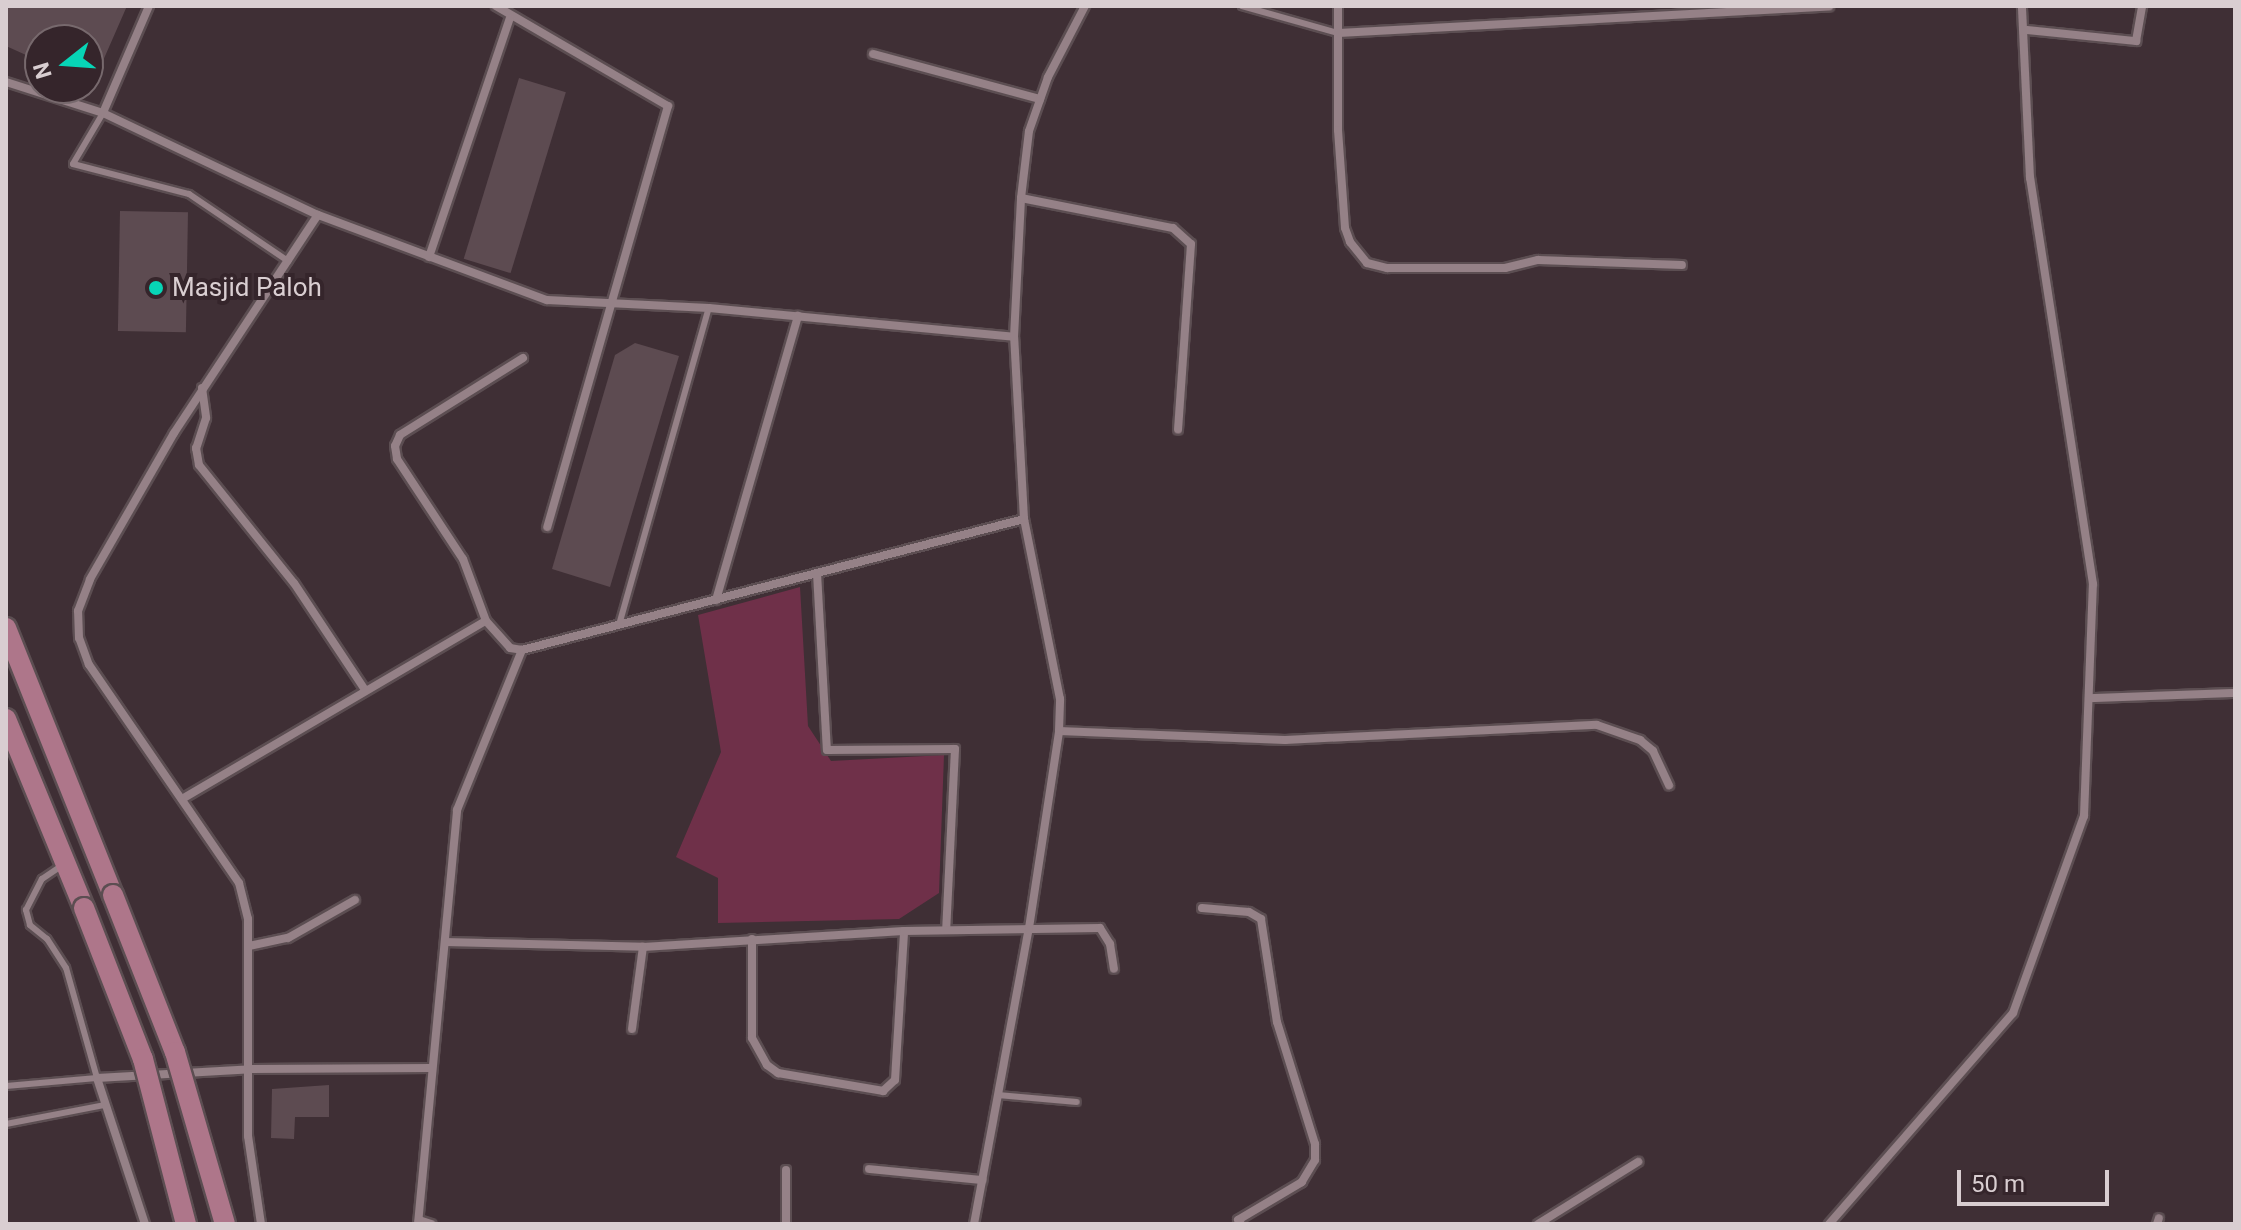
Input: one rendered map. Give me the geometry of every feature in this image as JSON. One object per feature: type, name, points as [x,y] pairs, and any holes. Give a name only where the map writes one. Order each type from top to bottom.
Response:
[{"type":"main road","points":[[6,628],[175,1052],[225,1224]]},
{"type":"main road","points":[[6,719],[143,1059],[186,1224]]},
{"type":"street","points":[[103,113],[149,6]]},
{"type":"street","points":[[496,6],[510,18],[668,106],[547,527]]},
{"type":"street","points":[[974,1224],[1029,928],[1059,731],[1060,699],[1024,519],[1014,337],[1021,198],[1029,131],[1040,99],[1085,6]]},
{"type":"street","points":[[1338,6],[1338,144],[1345,228],[1357,254],[1367,263],[1387,268],[1505,268],[1538,260],[1682,265]]},
{"type":"street","points":[[1338,33],[1829,6]]},
{"type":"street","points":[[1829,1224],[2013,1013],[2084,816],[2092,698],[2093,584],[2030,178],[2027,30],[2022,6]]},
{"type":"street","points":[[2027,30],[2136,41],[2142,6]]},
{"type":"street","points":[[429,257],[510,18]]},
{"type":"street","points":[[873,54],[1040,99]]},
{"type":"street","points":[[6,82],[103,113],[318,215],[547,300],[709,308],[1014,337]]},
{"type":"street","points":[[1021,198],[1173,228],[1191,244],[1178,430]]},
{"type":"street","points":[[261,1224],[248,1136],[251,1069],[249,946],[239,883],[89,665],[79,638],[78,611],[90,579],[202,388],[318,215]]},
{"type":"street","points":[[716,600],[798,316]]},
{"type":"street","points":[[523,358],[400,435],[395,446],[397,459],[463,559],[486,621],[510,648],[522,650],[1024,519]]},
{"type":"street","points":[[202,388],[206,418],[196,448],[199,465],[294,583],[365,690]]},
{"type":"street","points":[[817,573],[827,750],[955,749],[946,930]]},
{"type":"street","points":[[182,799],[486,621]]},
{"type":"street","points":[[431,1224],[419,1222],[457,810],[522,650]]},
{"type":"street","points":[[2092,698],[2235,693]]},
{"type":"street","points":[[1059,731],[1285,740],[1597,725],[1647,746],[1669,786]]},
{"type":"street","points":[[249,946],[288,938],[355,900]]},
{"type":"street","points":[[1202,908],[1249,912],[1261,919],[1277,1022],[1315,1144],[1315,1160],[1302,1182],[1238,1220],[1241,1224]]},
{"type":"street","points":[[445,942],[643,947],[904,931],[1100,928],[1110,944],[1114,969]]},
{"type":"street","points":[[752,939],[752,1038],[767,1065],[778,1073],[883,1091],[895,1080],[904,931]]},
{"type":"street","points":[[632,1029],[643,947]]},
{"type":"street","points":[[145,1224],[97,1078],[251,1069],[432,1068]]},
{"type":"street","points":[[1538,1224],[1638,1162]]},
{"type":"street","points":[[869,1169],[982,1180]]},
{"type":"street","points":[[786,1170],[786,1224]]},
{"type":"lane","points":[[1242,6],[1338,33]]},
{"type":"lane","points":[[103,113],[73,164],[189,194],[288,261]]},
{"type":"lane","points":[[619,625],[709,308]]},
{"type":"lane","points":[[6,1086],[97,1078],[66,968],[30,925],[26,910],[42,879],[66,863]]},
{"type":"lane","points":[[998,1095],[1077,1102]]},
{"type":"lane","points":[[6,1124],[105,1105]]},
{"type":"shaded area","points":[[800,587],[808,726],[831,761],[944,755],[939,893],[899,919],[718,923],[718,878],[676,857],[721,752],[698,615]]},
{"type":"building","points":[[6,6],[127,6],[104,58],[104,24],[24,24],[24,54],[6,46]]},
{"type":"building","points":[[519,78],[566,92],[511,273],[464,259]]},
{"type":"building","points":[[120,211],[188,212],[186,332],[118,331]]},
{"type":"building","points":[[635,343],[679,356],[610,587],[552,569],[615,355]]},
{"type":"building","points":[[329,1085],[329,1117],[295,1117],[294,1139],[271,1138],[272,1089]]},
{"type":"place","name":"Masjid Paloh","points":[[156,288]]}]
